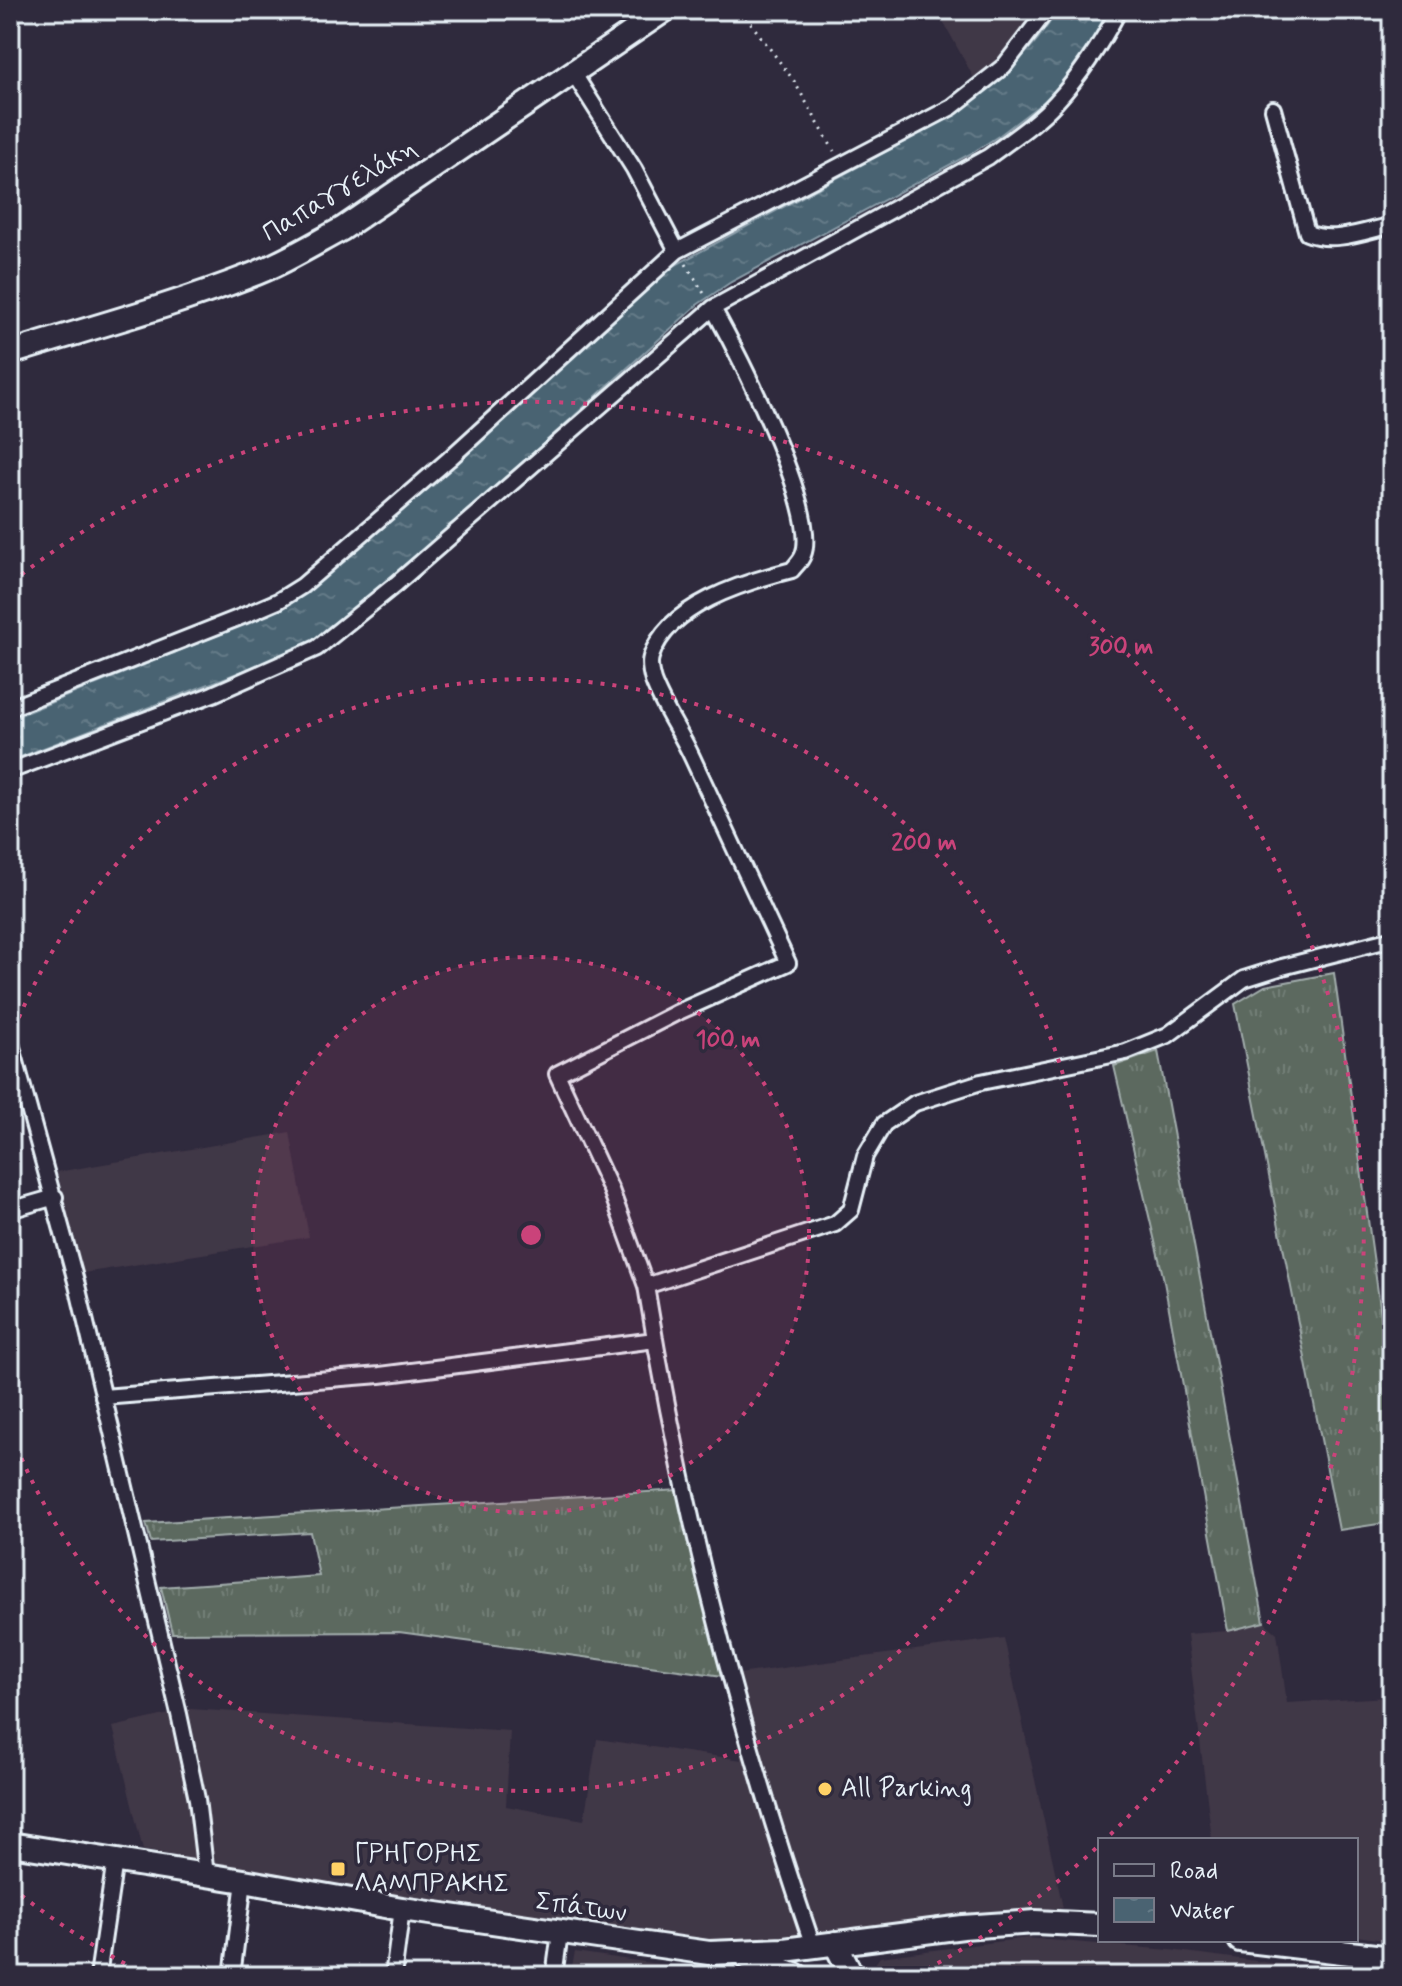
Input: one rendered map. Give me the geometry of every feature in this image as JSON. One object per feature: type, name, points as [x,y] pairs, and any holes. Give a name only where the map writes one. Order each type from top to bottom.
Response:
[{"type":"main road","name":"Παπαγγελάκη","points":[[10,353],[203,293],[292,256],[342,229],[665,10]]},
{"type":"main road","name":"Σπάτων","points":[[10,1844],[402,1909],[681,1951],[731,1953],[1035,1922],[1098,1925]]},
{"type":"main road","points":[[1257,1942],[1392,1958]]},
{"type":"main road","points":[[824,1945],[832,1957],[833,1976]]},
{"type":"main road","points":[[824,1945],[852,1976]]},
{"type":"main road","points":[[731,1953],[797,1976]]},
{"type":"street","points":[[10,708],[243,616],[278,601],[302,586],[449,459],[677,251],[952,107],[983,85],[1023,44],[1047,10]]},
{"type":"street","points":[[10,771],[213,694],[317,648],[365,611],[713,308],[1001,148],[1057,102],[1100,44],[1119,10]]},
{"type":"street","points":[[574,74],[634,169],[677,251]]},
{"type":"street","points":[[1273,109],[1307,233],[1318,238],[1342,236],[1392,225]]},
{"type":"street","points":[[713,308],[767,419],[795,489],[804,529],[804,554],[792,570],[718,595],[682,616],[662,635],[650,659],[652,678],[788,963],[676,1013],[557,1074],[611,1190],[646,1286],[705,1574],[744,1732],[824,1945]]},
{"type":"street","points":[[646,1286],[835,1224],[851,1210],[865,1156],[884,1124],[915,1103],[981,1082],[1126,1052],[1168,1035],[1244,979],[1392,939]]},
{"type":"street","points":[[10,1040],[55,1197],[179,1714],[197,1799],[206,1875]]},
{"type":"street","points":[[10,1210],[55,1197]]},
{"type":"street","points":[[103,1397],[380,1375],[655,1340]]},
{"type":"street","points":[[98,1976],[115,1860]]},
{"type":"street","points":[[232,1976],[244,1881]]},
{"type":"street","points":[[393,1976],[402,1909]]},
{"type":"street","points":[[554,1976],[560,1933]]},
{"type":"path","points":[[741,10],[794,81],[842,165]]},
{"type":"path","points":[[677,251],[713,308]]},
{"type":"shaded area","points":[[937,10],[1039,10],[1005,56],[976,82]]},
{"type":"shaded area","points":[[290,1132],[309,1237],[83,1273],[57,1172]]},
{"type":"shaded area","points":[[1264,1622],[1277,1633],[1287,1703],[1387,1697],[1392,1740],[1392,1941],[1358,1936],[1358,1838],[1212,1838],[1187,1634],[1228,1631]]},
{"type":"shaded area","points":[[1004,1638],[1063,1908],[970,1913],[782,1949],[703,1951],[143,1850],[113,1727],[191,1709],[510,1731],[506,1806],[584,1820],[597,1739],[742,1760],[723,1676]]},
{"type":"shaded area","points":[[1026,1938],[1170,1950],[1374,1976],[877,1975],[875,1964],[880,1957]]},
{"type":"shaded area","points":[[575,1952],[741,1976],[570,1976]]},
{"type":"green space","points":[[1334,973],[1392,1394],[1392,1522],[1339,1530],[1235,1004],[1265,986]]},
{"type":"green space","points":[[1158,1051],[1264,1622],[1228,1631],[1163,1276],[1114,1066]]},
{"type":"green space","points":[[679,1490],[723,1676],[399,1632],[172,1633],[161,1587],[319,1576],[310,1532],[151,1542],[146,1523]]},
{"type":"water","points":[[1057,10],[1110,10],[1097,35],[1050,97],[972,153],[731,282],[697,305],[489,493],[313,641],[10,761],[10,719],[250,622],[287,603],[344,561],[604,323],[670,268],[952,116],[1024,55]]},
{"type":"place","name":"All Parking","points":[[825,1789]]},
{"type":"place","name":"ΓΡΗΓΟΡΗΣ ΛΑΜΠΡΑΚΗΣ","points":[[338,1869]]}]
